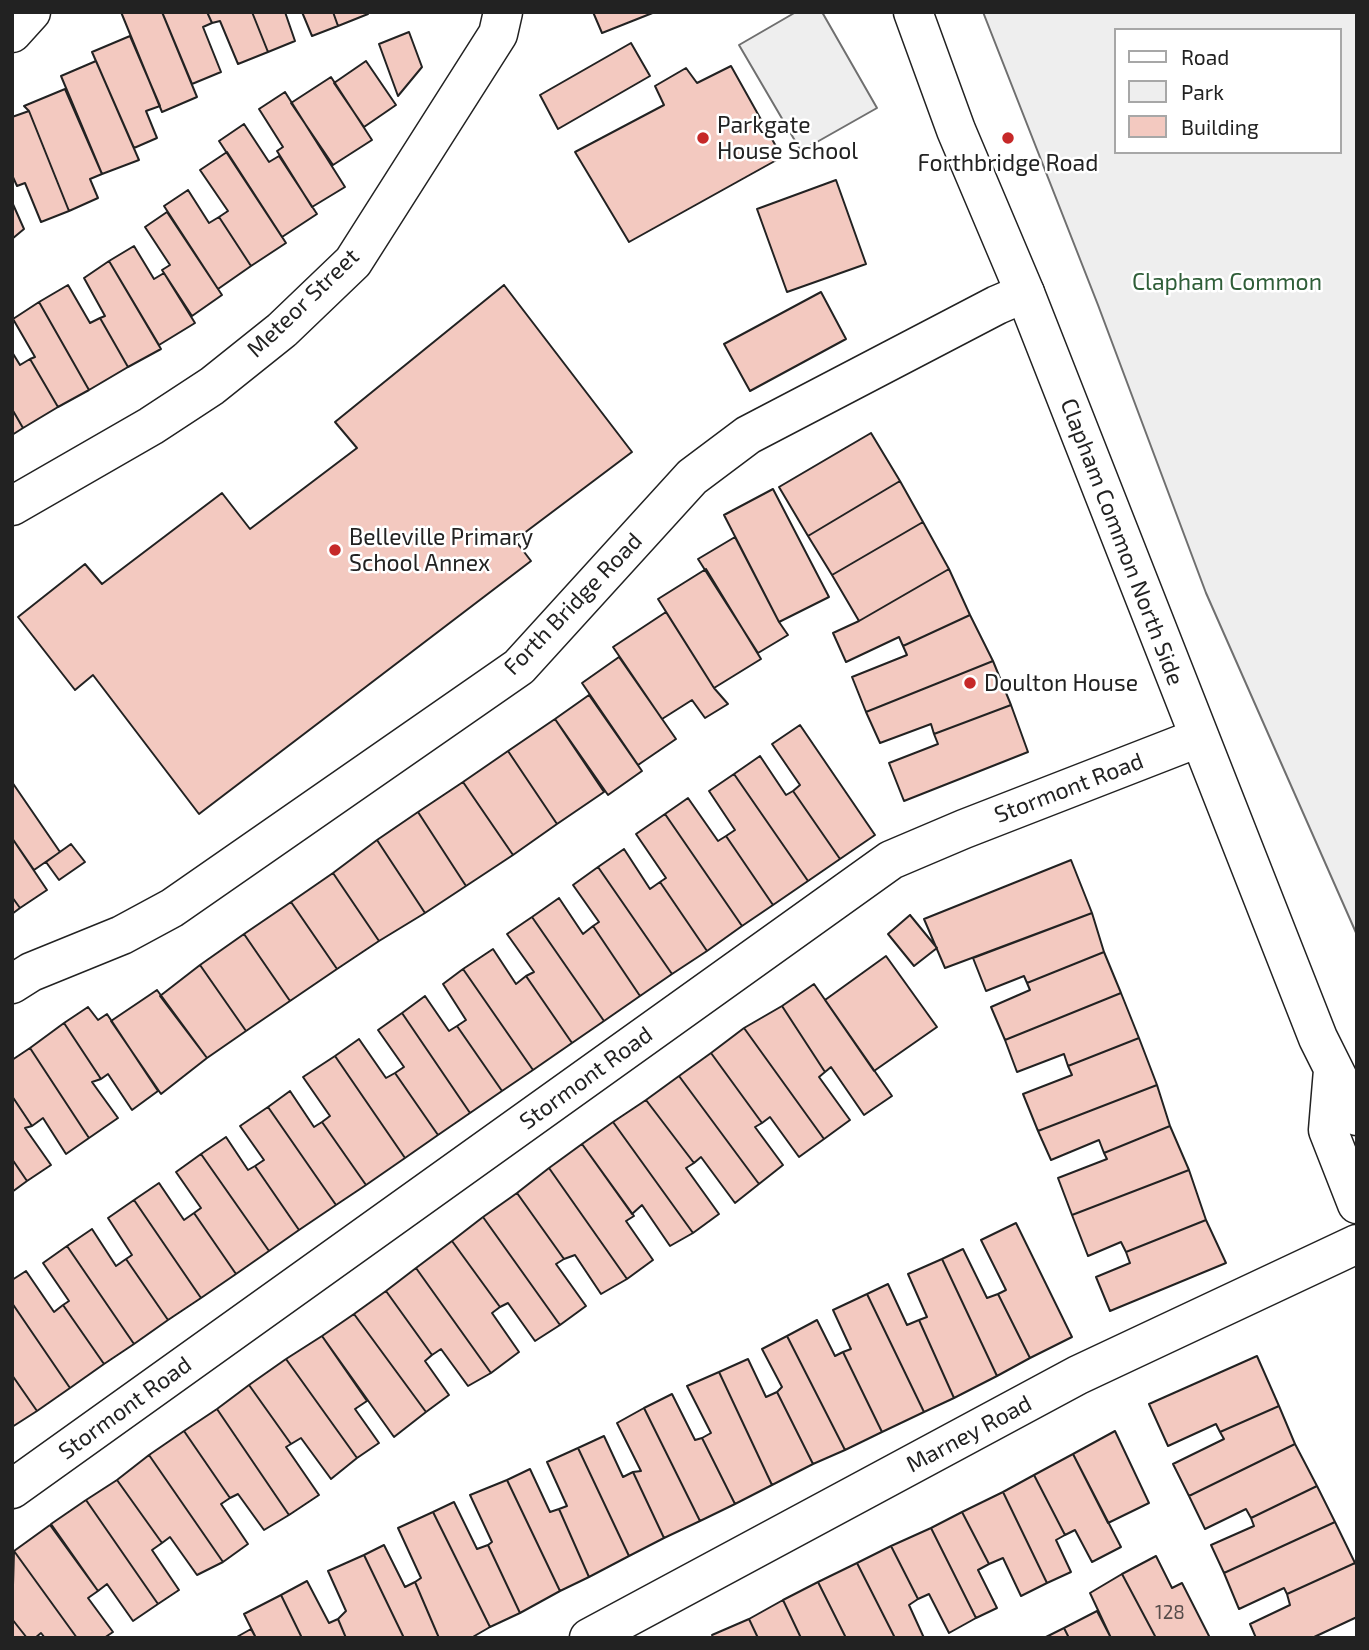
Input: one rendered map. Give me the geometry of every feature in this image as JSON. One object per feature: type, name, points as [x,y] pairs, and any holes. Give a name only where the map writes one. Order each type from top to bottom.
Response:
[{"type":"main road","points":[[12,33],[31,12]]},
{"type":"main road","name":"Meteor Street","points":[[12,506],[151,426],[212,386],[282,330],[353,262],[498,34],[503,12]]},
{"type":"main road","name":"Clapham Common North Side","points":[[913,12],[956,130],[1025,293],[1198,738],[1345,1074],[1328,1130],[1357,1204]]},
{"type":"main road","name":"Forth Bridge Road","points":[[12,984],[31,972],[122,935],[172,908],[519,667],[692,477],[748,435],[1025,293]]},
{"type":"main road","name":"Stormont Road","points":[[12,1489],[891,860],[1198,738]]},
{"type":"main road","points":[[1345,1074],[1357,1116]]},
{"type":"main road","name":"Marney Road","points":[[589,1638],[1078,1375],[1357,1244]]},
{"type":"green space","points":[[796,12],[822,12],[877,108],[801,151],[739,45]]},
{"type":"green space","name":"Clapham Common","points":[[983,12],[1357,12],[1357,935],[1206,593],[1098,305]]},
{"type":"building","points":[[121,12],[162,12],[197,97],[162,112]]},
{"type":"building","points":[[162,12],[207,12],[212,23],[203,27],[221,72],[192,84]]},
{"type":"building","points":[[207,12],[252,12],[268,52],[238,64],[220,21],[212,23]]},
{"type":"building","points":[[252,12],[285,12],[295,41],[268,52]]},
{"type":"building","points":[[302,12],[333,12],[338,26],[312,36]]},
{"type":"building","points":[[333,12],[367,12],[368,14],[338,26]]},
{"type":"building","points":[[593,12],[655,12],[602,33]]},
{"type":"building","points":[[409,32],[422,67],[398,96],[379,44]]},
{"type":"building","points":[[130,36],[160,106],[146,111],[157,138],[134,148],[92,52]]},
{"type":"building","points":[[631,43],[650,76],[558,129],[540,95]]},
{"type":"building","points":[[96,61],[139,160],[102,174],[61,76]]},
{"type":"building","points":[[366,61],[396,105],[364,127],[334,83]]},
{"type":"building","points":[[731,66],[782,157],[629,242],[575,152],[664,105],[655,86],[686,68],[697,83]]},
{"type":"building","points":[[331,77],[372,140],[333,165],[291,103]]},
{"type":"building","points":[[65,89],[102,174],[90,179],[98,198],[69,211],[29,111],[24,106]]},
{"type":"building","points":[[285,92],[345,187],[312,207],[277,151],[283,147],[259,109]]},
{"type":"building","points":[[29,111],[69,211],[41,222],[25,183],[17,186],[12,175],[12,117]]},
{"type":"building","points":[[244,124],[269,162],[279,156],[317,214],[282,237],[219,141]]},
{"type":"building","points":[[227,152],[286,243],[251,266],[219,217],[228,211],[200,170]]},
{"type":"building","points":[[836,180],[866,264],[787,292],[757,209]]},
{"type":"building","points":[[188,190],[209,223],[219,217],[251,266],[218,289],[164,206]]},
{"type":"building","points":[[12,202],[24,229],[12,239]]},
{"type":"building","points":[[167,212],[222,295],[192,316],[162,270],[170,265],[145,227]]},
{"type":"building","points":[[134,246],[154,279],[164,273],[195,323],[159,345],[109,261]]},
{"type":"building","points":[[109,261],[161,349],[128,367],[100,318],[105,316],[84,278]]},
{"type":"building","points":[[68,285],[90,323],[100,318],[128,367],[89,390],[39,302]]},
{"type":"building","name":"Belleville Primary School Annex","points":[[504,285],[632,452],[515,540],[531,561],[199,814],[93,675],[75,690],[18,617],[85,564],[102,584],[222,493],[250,529],[357,448],[335,422]]},
{"type":"building","points":[[821,292],[846,339],[750,391],[724,344]]},
{"type":"building","points":[[39,302],[89,390],[58,407],[30,359],[35,357],[13,319]]},
{"type":"building","points":[[12,352],[20,365],[30,359],[58,407],[23,428],[12,409]]},
{"type":"building","points":[[12,409],[23,428],[12,435]]},
{"type":"building","points":[[871,433],[900,481],[808,536],[779,487]]},
{"type":"building","points":[[900,481],[923,522],[832,575],[808,536]]},
{"type":"building","points":[[773,489],[829,597],[779,622],[724,515]]},
{"type":"building","points":[[923,522],[949,569],[859,621],[832,575]]},
{"type":"building","points":[[735,537],[788,635],[758,653],[698,559]]},
{"type":"building","points":[[706,569],[761,659],[714,688],[658,599]]},
{"type":"building","points":[[949,569],[970,615],[903,646],[899,637],[846,662],[833,633]]},
{"type":"building","points":[[666,612],[714,688],[728,704],[705,718],[692,700],[662,719],[613,647]]},
{"type":"building","points":[[970,615],[993,661],[866,712],[852,677],[907,655],[903,646]]},
{"type":"building","points":[[619,657],[676,739],[638,765],[582,683]]},
{"type":"building","name":"Doulton House","points":[[993,661],[1011,705],[934,734],[931,724],[880,743],[866,712]]},
{"type":"building","points":[[589,695],[642,771],[608,795],[555,719]]},
{"type":"building","points":[[1011,705],[1028,752],[904,801],[889,763],[938,744],[934,734]]},
{"type":"building","points":[[555,719],[604,792],[557,824],[508,751]]},
{"type":"building","points":[[800,725],[875,835],[840,859],[793,791],[800,785],[772,744]]},
{"type":"building","points":[[508,751],[557,824],[513,855],[463,782]]},
{"type":"building","points":[[760,756],[786,795],[793,791],[840,859],[808,881],[734,774]]},
{"type":"building","points":[[734,774],[808,881],[773,905],[726,836],[735,830],[709,791]]},
{"type":"building","points":[[12,782],[60,852],[34,870],[12,838]]},
{"type":"building","points":[[463,782],[513,855],[466,886],[418,812]]},
{"type":"building","points":[[688,798],[718,841],[726,836],[773,905],[742,926],[665,814]]},
{"type":"building","points":[[418,812],[466,886],[425,913],[377,840]]},
{"type":"building","points":[[665,814],[742,926],[707,951],[660,882],[666,878],[636,834]]},
{"type":"building","points":[[12,838],[47,890],[20,908],[12,897]]},
{"type":"building","points":[[377,840],[425,913],[379,941],[333,873]]},
{"type":"building","points":[[71,844],[85,862],[59,880],[46,862]]},
{"type":"building","points":[[624,849],[650,889],[660,882],[707,951],[672,974],[598,867]]},
{"type":"building","points":[[1071,860],[1092,913],[945,968],[924,919]]},
{"type":"building","points":[[598,867],[672,974],[640,996],[593,926],[599,922],[573,885]]},
{"type":"building","points":[[333,873],[379,941],[337,969],[291,902]]},
{"type":"building","points":[[12,897],[20,908],[12,914]]},
{"type":"building","points":[[559,898],[583,934],[593,926],[640,996],[604,1021],[532,917]]},
{"type":"building","points":[[291,902],[337,969],[290,1001],[244,934]]},
{"type":"building","points":[[1092,913],[1104,952],[1027,983],[1024,976],[986,991],[973,958]]},
{"type":"building","points":[[910,915],[937,948],[914,966],[888,934]]},
{"type":"building","points":[[532,917],[604,1021],[572,1043],[526,976],[534,972],[507,934]]},
{"type":"building","points":[[244,934],[290,1001],[246,1031],[200,965]]},
{"type":"building","points":[[493,949],[516,984],[526,976],[572,1043],[533,1070],[463,969]]},
{"type":"building","points":[[1104,952],[1121,993],[1005,1040],[991,1007],[1030,990],[1027,983]]},
{"type":"building","points":[[886,956],[937,1027],[874,1071],[825,1000]]},
{"type":"building","points":[[200,965],[246,1031],[207,1058],[160,996]]},
{"type":"building","points":[[463,969],[533,1070],[502,1091],[457,1026],[466,1020],[443,984]]},
{"type":"building","points":[[814,984],[892,1096],[864,1115],[831,1067],[825,1072],[782,1006]]},
{"type":"building","points":[[157,990],[207,1058],[161,1094],[111,1021]]},
{"type":"building","points":[[1121,993],[1139,1038],[1068,1066],[1064,1054],[1017,1072],[1005,1040]]},
{"type":"building","points":[[425,996],[449,1031],[457,1026],[502,1091],[470,1113],[402,1013]]},
{"type":"building","points":[[782,1006],[825,1072],[819,1077],[850,1120],[824,1139],[744,1028]]},
{"type":"building","points":[[88,1007],[98,1020],[107,1014],[158,1091],[132,1110],[108,1074],[101,1079],[64,1023]]},
{"type":"building","points":[[402,1013],[470,1113],[438,1135],[395,1073],[404,1067],[378,1030]]},
{"type":"building","points":[[64,1023],[101,1079],[92,1082],[118,1118],[89,1138],[30,1048]]},
{"type":"building","points":[[744,1028],[824,1139],[799,1157],[770,1117],[762,1123],[711,1053]]},
{"type":"building","points":[[1139,1038],[1157,1085],[1038,1131],[1023,1094],[1072,1075],[1068,1066]]},
{"type":"building","points":[[359,1039],[386,1078],[395,1073],[438,1135],[405,1158],[335,1056]]},
{"type":"building","points":[[30,1048],[89,1138],[66,1154],[43,1118],[32,1126],[12,1096],[12,1060]]},
{"type":"building","points":[[711,1053],[762,1123],[755,1127],[783,1165],[759,1184],[679,1076]]},
{"type":"building","points":[[335,1056],[405,1158],[366,1185],[322,1122],[330,1116],[303,1077]]},
{"type":"building","points":[[679,1076],[759,1184],[735,1203],[701,1157],[694,1163],[646,1100]]},
{"type":"building","points":[[1157,1085],[1170,1126],[1104,1153],[1099,1140],[1051,1160],[1038,1131]]},
{"type":"building","points":[[290,1091],[314,1127],[322,1122],[366,1185],[336,1205],[268,1107]]},
{"type":"building","points":[[12,1096],[32,1126],[25,1128],[51,1165],[27,1181],[12,1159]]},
{"type":"building","points":[[646,1100],[694,1163],[686,1168],[719,1214],[693,1233],[613,1122]]},
{"type":"building","points":[[268,1107],[336,1205],[299,1230],[255,1166],[264,1160],[240,1126]]},
{"type":"building","points":[[613,1122],[693,1233],[670,1246],[642,1205],[632,1214],[582,1144]]},
{"type":"building","points":[[1170,1126],[1189,1170],[1072,1215],[1058,1178],[1107,1159],[1104,1153]]},
{"type":"building","points":[[226,1137],[248,1170],[255,1166],[299,1230],[269,1251],[201,1154]]},
{"type":"building","points":[[582,1144],[634,1216],[626,1221],[653,1260],[627,1279],[549,1168]]},
{"type":"building","points":[[201,1154],[269,1251],[236,1274],[194,1213],[201,1208],[176,1172]]},
{"type":"building","points":[[12,1159],[27,1181],[12,1192]]},
{"type":"building","points":[[549,1168],[627,1279],[601,1294],[575,1255],[564,1259],[517,1193]]},
{"type":"building","points":[[1189,1170],[1206,1220],[1126,1252],[1121,1242],[1088,1256],[1072,1215]]},
{"type":"building","points":[[159,1183],[184,1220],[194,1213],[236,1274],[201,1298],[134,1200]]},
{"type":"building","points":[[517,1193],[564,1259],[556,1264],[586,1306],[560,1325],[483,1217]]},
{"type":"building","points":[[134,1200],[201,1298],[168,1320],[126,1259],[132,1255],[108,1218]]},
{"type":"building","points":[[483,1217],[560,1325],[535,1341],[508,1303],[500,1307],[452,1241]]},
{"type":"building","points":[[1206,1220],[1226,1263],[1110,1311],[1096,1277],[1130,1263],[1126,1252]]},
{"type":"building","points":[[1016,1223],[1072,1337],[1030,1358],[998,1294],[1006,1290],[981,1240]]},
{"type":"building","points":[[92,1229],[116,1266],[126,1259],[168,1320],[134,1344],[67,1246]]},
{"type":"building","points":[[452,1241],[500,1307],[492,1313],[519,1352],[491,1373],[416,1268]]},
{"type":"building","points":[[67,1246],[134,1344],[104,1364],[63,1305],[69,1301],[43,1263]]},
{"type":"building","points":[[963,1249],[987,1298],[998,1294],[1030,1358],[997,1376],[942,1259]]},
{"type":"building","points":[[942,1259],[997,1376],[954,1398],[919,1320],[927,1317],[908,1274]]},
{"type":"building","points":[[416,1268],[491,1373],[468,1386],[441,1349],[432,1355],[386,1291]]},
{"type":"building","points":[[26,1271],[54,1312],[63,1305],[104,1364],[70,1388],[12,1303],[12,1280]]},
{"type":"building","points":[[888,1284],[907,1325],[919,1320],[954,1398],[924,1412],[867,1294]]},
{"type":"building","points":[[386,1291],[432,1355],[425,1361],[449,1395],[426,1412],[354,1314]]},
{"type":"building","points":[[867,1294],[924,1412],[882,1432],[843,1352],[851,1349],[833,1310]]},
{"type":"building","points":[[12,1303],[70,1388],[37,1411],[12,1375]]},
{"type":"building","points":[[354,1314],[426,1412],[394,1437],[322,1336]]},
{"type":"building","points":[[817,1320],[835,1356],[843,1352],[882,1432],[845,1450],[787,1336]]},
{"type":"building","points":[[322,1336],[367,1401],[355,1409],[379,1443],[357,1458],[286,1359]]},
{"type":"building","points":[[787,1336],[845,1450],[813,1464],[777,1392],[782,1387],[762,1349]]},
{"type":"building","points":[[1257,1356],[1279,1406],[1220,1432],[1216,1424],[1168,1446],[1149,1404]]},
{"type":"building","points":[[286,1359],[357,1458],[331,1479],[301,1438],[291,1444],[249,1385]]},
{"type":"building","points":[[748,1359],[766,1397],[777,1392],[813,1464],[772,1485],[719,1372]]},
{"type":"building","points":[[719,1372],[772,1485],[735,1504],[702,1438],[711,1433],[687,1386]]},
{"type":"building","points":[[12,1375],[37,1411],[12,1427]]},
{"type":"building","points":[[249,1385],[291,1444],[286,1447],[319,1495],[289,1515],[217,1409]]},
{"type":"building","points":[[672,1394],[695,1440],[702,1438],[735,1504],[700,1521],[644,1408]]},
{"type":"building","points":[[1279,1406],[1295,1444],[1189,1496],[1173,1464],[1224,1439],[1220,1432]]},
{"type":"building","points":[[644,1408],[700,1521],[664,1538],[633,1472],[641,1471],[617,1423]]},
{"type":"building","points":[[217,1409],[289,1515],[264,1530],[238,1494],[230,1498],[184,1431]]},
{"type":"building","points":[[184,1431],[230,1498],[221,1504],[248,1544],[223,1562],[149,1455]]},
{"type":"building","points":[[1115,1431],[1149,1503],[1108,1523],[1073,1454]]},
{"type":"building","points":[[604,1436],[623,1477],[633,1472],[664,1538],[629,1556],[578,1448]]},
{"type":"building","points":[[1295,1444],[1317,1486],[1251,1518],[1246,1509],[1205,1529],[1189,1496]]},
{"type":"building","points":[[578,1448],[629,1556],[589,1577],[559,1509],[567,1506],[547,1462]]},
{"type":"building","points":[[1073,1454],[1121,1547],[1092,1562],[1075,1530],[1065,1535],[1034,1475]]},
{"type":"building","points":[[149,1455],[223,1562],[197,1575],[170,1537],[162,1543],[117,1480]]},
{"type":"building","points":[[530,1469],[550,1512],[559,1509],[589,1577],[560,1591],[507,1480]]},
{"type":"building","points":[[1034,1475],[1065,1535],[1056,1540],[1071,1572],[1047,1583],[1003,1492]]},
{"type":"building","points":[[117,1480],[162,1543],[152,1550],[179,1590],[158,1604],[86,1500]]},
{"type":"building","points":[[507,1480],[560,1591],[520,1613],[488,1545],[492,1542],[470,1495]]},
{"type":"building","points":[[1317,1486],[1335,1522],[1224,1573],[1211,1545],[1254,1526],[1251,1518]]},
{"type":"building","points":[[1003,1492],[1047,1583],[1021,1596],[1003,1558],[989,1564],[962,1512]]},
{"type":"building","points":[[86,1500],[158,1604],[133,1621],[107,1584],[98,1591],[51,1524]]},
{"type":"building","points":[[454,1502],[477,1549],[488,1545],[520,1613],[490,1627],[433,1512]]},
{"type":"building","points":[[433,1512],[490,1627],[471,1638],[439,1638],[415,1582],[421,1578],[398,1528]]},
{"type":"building","points":[[962,1512],[989,1564],[978,1570],[997,1608],[976,1618],[931,1528]]},
{"type":"building","points":[[1335,1522],[1355,1563],[1287,1594],[1284,1588],[1239,1609],[1224,1573]]},
{"type":"building","points":[[50,1525],[98,1591],[88,1598],[113,1632],[104,1638],[77,1638],[14,1551]]},
{"type":"building","points":[[931,1528],[976,1618],[949,1633],[929,1594],[918,1599],[891,1546]]},
{"type":"building","points":[[384,1545],[405,1587],[415,1582],[439,1638],[404,1638],[364,1555]]},
{"type":"building","points":[[891,1546],[918,1599],[909,1605],[924,1638],[895,1638],[857,1563]]},
{"type":"building","points":[[14,1551],[77,1638],[45,1638],[41,1633],[35,1638],[27,1638],[12,1619]]},
{"type":"building","points":[[364,1555],[404,1638],[346,1638],[338,1619],[346,1611],[328,1571]]},
{"type":"building","points":[[1156,1556],[1172,1588],[1182,1583],[1210,1638],[1156,1638],[1122,1574]]},
{"type":"building","points":[[857,1563],[895,1638],[846,1638],[818,1582]]},
{"type":"building","points":[[1355,1563],[1357,1617],[1312,1638],[1256,1638],[1250,1624],[1290,1605],[1287,1594]]},
{"type":"building","points":[[1122,1574],[1156,1638],[1111,1638],[1090,1593]]},
{"type":"building","points":[[307,1581],[329,1623],[338,1619],[346,1638],[302,1638],[281,1595]]},
{"type":"building","points":[[818,1582],[846,1638],[801,1638],[783,1600]]},
{"type":"building","points":[[281,1595],[302,1638],[256,1638],[244,1614]]},
{"type":"building","points":[[783,1600],[801,1638],[758,1638],[749,1619]]},
{"type":"building","points":[[1097,1611],[1111,1638],[1069,1638],[1064,1628]]},
{"type":"building","points":[[12,1619],[27,1638],[12,1638]]},
{"type":"building","points":[[749,1619],[758,1638],[714,1638],[712,1635]]},
{"type":"building","points":[[1064,1628],[1069,1638],[1044,1638]]},
{"type":"building","points":[[251,1629],[256,1638],[235,1638]]},
{"type":"place","name":"Parkgate House School","points":[[703,138]]},
{"type":"place","name":"Forthbridge Road","points":[[1008,138]]},
{"type":"place","name":"Belleville Primary School Annex","points":[[335,550]]},
{"type":"place","name":"Doulton House","points":[[970,683]]}]
